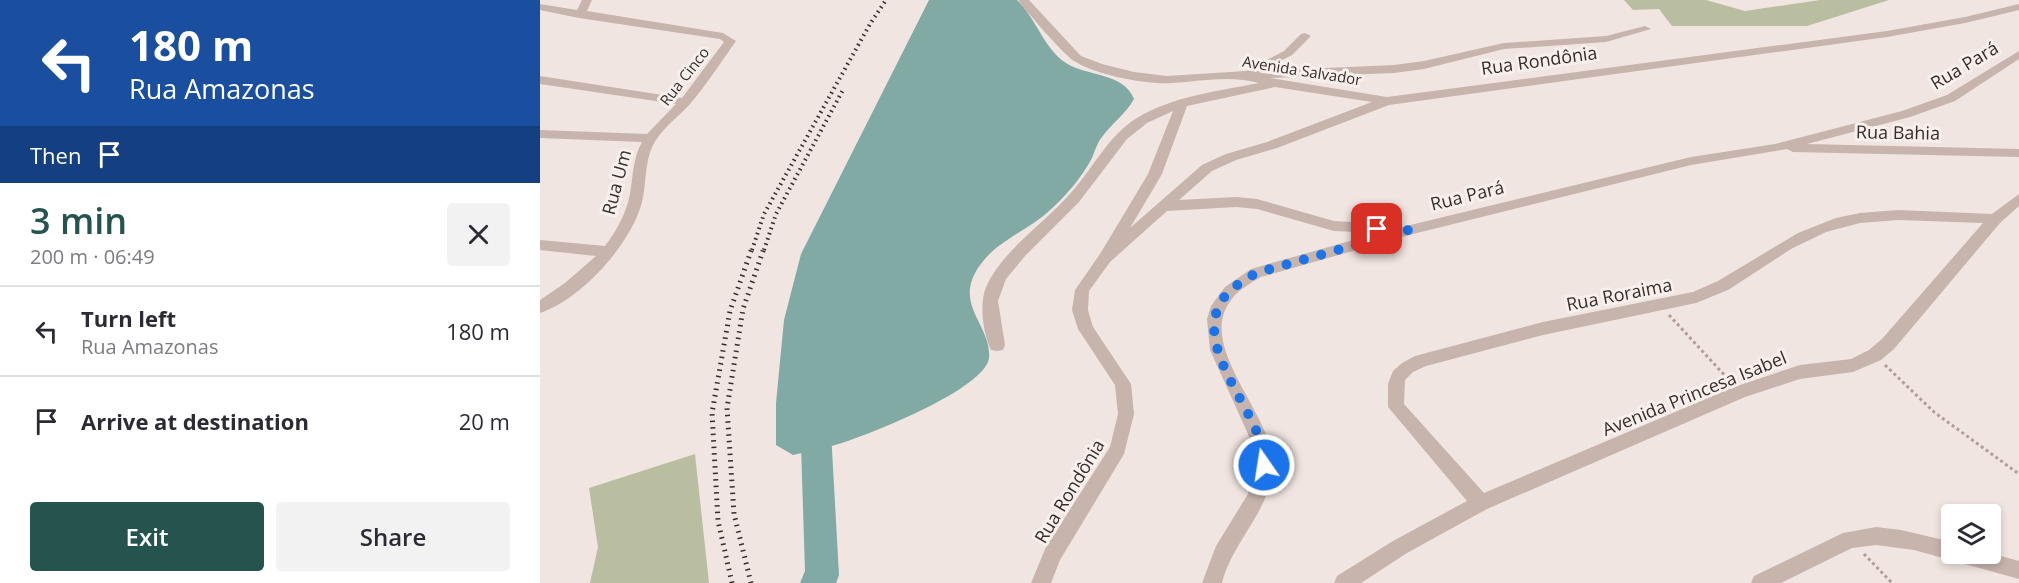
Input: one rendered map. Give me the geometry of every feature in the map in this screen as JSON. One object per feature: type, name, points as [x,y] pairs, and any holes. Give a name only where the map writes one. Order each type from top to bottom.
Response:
[{"type":"street","points":[[579,15],[587,0]]},
{"type":"street","name":"Avenida Salvador","points":[[1023,0],[1077,58],[1098,67],[1134,76],[1167,80],[1244,75],[1275,83],[1387,101]]},
{"type":"street","name":"Rua Cinco","points":[[540,7],[727,38],[730,41],[685,102],[650,138]]},
{"type":"street","name":"Rua Rondônia","points":[[1105,258],[1207,168],[1231,157],[1272,145],[1387,101],[1887,34],[1965,21],[2019,7]]},
{"type":"street","points":[[1244,75],[1394,69],[1424,65],[1521,43],[1606,39],[1645,29]]},
{"type":"street","points":[[1244,75],[1288,53],[1297,47],[1305,36]]},
{"type":"street","name":"Rua Pará","points":[[1212,583],[1225,547],[1253,504],[1261,485],[1264,465],[1259,438],[1215,344],[1214,322],[1219,305],[1234,287],[1256,273],[1409,230],[1691,161],[1775,148],[1931,106],[1951,98],[2019,54]]},
{"type":"street","points":[[540,80],[685,102]]},
{"type":"street","points":[[998,345],[990,308],[993,289],[1005,268],[1076,197],[1124,134],[1154,113],[1182,104],[1275,83]]},
{"type":"street","name":"Rua Rondônia","points":[[1041,583],[1053,554],[1118,449],[1126,414],[1123,384],[1086,329],[1080,310],[1082,290],[1105,258],[1155,174],[1182,104]]},
{"type":"street","points":[[540,134],[650,138]]},
{"type":"street","name":"Rua Um","points":[[540,307],[561,295],[609,252],[631,213],[644,153],[650,138]]},
{"type":"street","name":"Rua Bahia","points":[[1775,148],[2019,153]]},
{"type":"street","name":"Avenida Princesa Isabel","points":[[1344,583],[1400,547],[1481,503],[1740,392],[1800,372],[1853,365],[1875,355],[1888,344],[1995,219],[2019,200]]},
{"type":"street","points":[[1165,206],[1236,202],[1257,204],[1334,226],[1409,230]]},
{"type":"street","name":"Rua Roraima","points":[[1481,503],[1396,406],[1395,387],[1401,373],[1417,363],[1487,342],[1705,294],[1736,279],[1805,233],[1841,222],[1874,217],[1995,219]]},
{"type":"street","points":[[540,244],[609,252]]},
{"type":"street","points":[[1761,583],[1850,539],[1865,536],[1912,540],[1941,548]]},
{"type":"street","points":[[1997,564],[2019,570]]},
{"type":"path","points":[[1659,305],[1740,392]]},
{"type":"path","points":[[1875,355],[1934,412],[2019,474]]},
{"type":"path","points":[[1850,539],[1892,583]]},
{"type":"green space","points":[[1624,0],[1706,0],[1745,11],[1820,0],[1889,0],[1807,26],[1672,26],[1659,9],[1633,10]]},
{"type":"green space","points":[[695,454],[709,583],[590,583],[598,547],[589,488]]},
{"type":"water","points":[[929,0],[1017,0],[1058,57],[1075,67],[1113,79],[1129,90],[1134,99],[1100,139],[1088,165],[1067,193],[1041,217],[991,253],[974,275],[970,289],[971,301],[988,346],[989,358],[983,370],[948,396],[900,420],[842,443],[793,455],[776,445],[776,403],[784,320],[801,254]]},
{"type":"waterway","points":[[815,414],[822,575],[817,583]]},
{"type":"railway","points":[[752,250],[764,214],[870,24],[886,0]]},
{"type":"railway","points":[[764,250],[776,214],[844,88]]},
{"type":"railway","points":[[732,583],[718,521],[712,413],[730,311],[752,248]]},
{"type":"railway","points":[[751,583],[734,514],[727,408],[743,309],[764,248]]},
{"type":"route","points":[[1264,465],[1259,438],[1215,344],[1214,322],[1219,305],[1234,287],[1256,273],[1409,230],[1377,229]]}]
